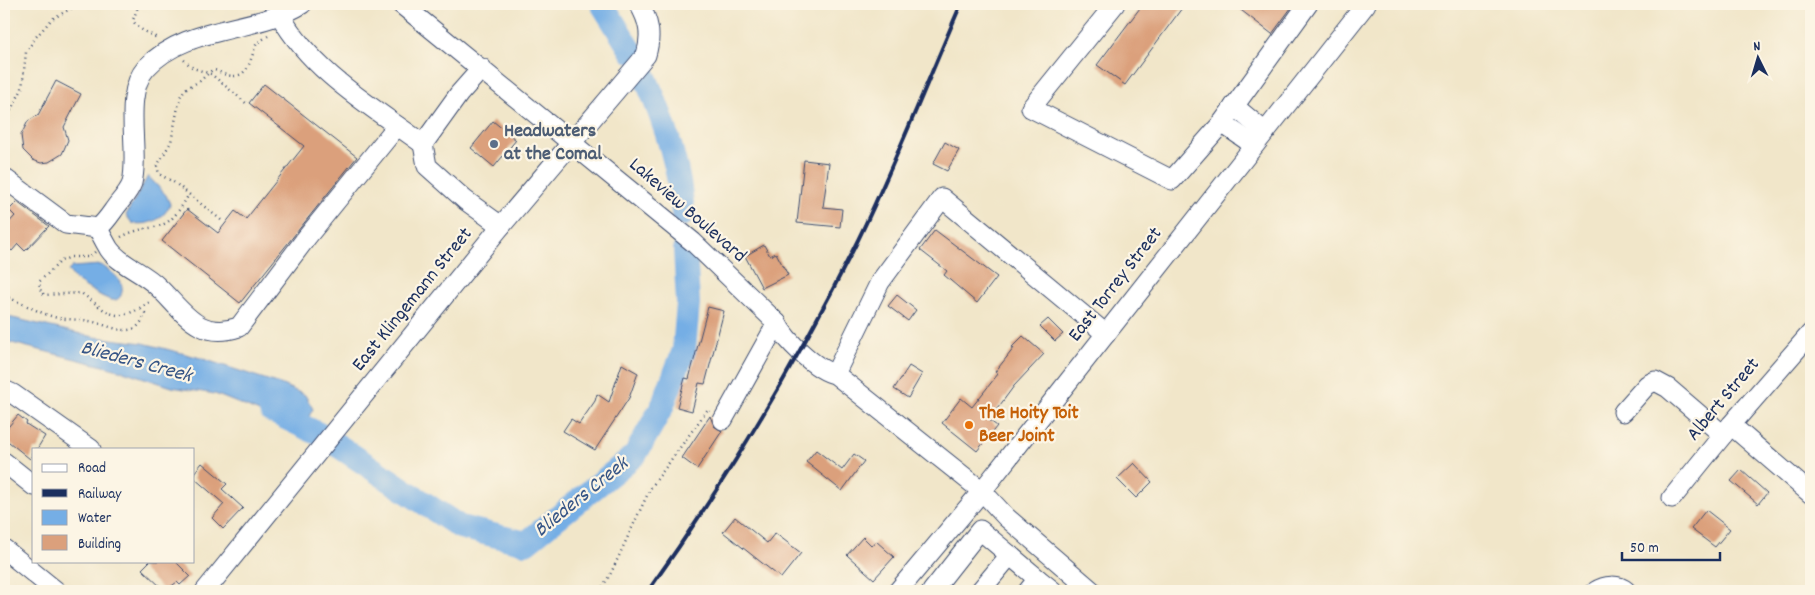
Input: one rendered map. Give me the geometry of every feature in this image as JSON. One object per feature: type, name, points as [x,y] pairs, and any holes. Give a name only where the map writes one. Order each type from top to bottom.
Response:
[{"type":"street","points":[[98,228],[131,185],[134,162],[132,114],[136,91],[145,70],[163,52],[207,36],[284,21],[302,4]]},
{"type":"street","name":"Lakeview Boulevard","points":[[402,4],[701,249],[776,323],[782,335],[800,351],[827,372],[835,374],[982,491],[1006,517],[1092,591]]},
{"type":"street","name":"East Klingemann Street","points":[[205,591],[501,226],[646,55],[650,42],[650,31],[639,4]]},
{"type":"street","points":[[1115,4],[1031,108],[1172,180],[1222,123],[1308,4]]},
{"type":"street","name":"East Torrey Street","points":[[898,591],[982,491],[1366,4]]},
{"type":"street","points":[[284,21],[320,68],[423,144],[427,166],[464,200],[501,226]]},
{"type":"street","points":[[423,144],[459,94],[482,68]]},
{"type":"street","points":[[1234,106],[1260,138]]},
{"type":"street","points":[[1222,123],[1260,138]]},
{"type":"street","points":[[98,228],[110,250],[157,285],[182,314],[192,322],[214,330],[234,329],[239,327],[248,318],[307,237],[397,126]]},
{"type":"street","points":[[4,178],[66,224],[98,228]]},
{"type":"street","points":[[835,374],[880,282],[942,198],[1106,334]]},
{"type":"street","points":[[724,420],[776,323]]},
{"type":"street","name":"Albert Street","points":[[1672,498],[1727,430],[1811,333]]},
{"type":"street","points":[[1623,412],[1647,385],[1655,381],[1668,388],[1727,430],[1811,494]]},
{"type":"street","points":[[7,396],[89,448]]},
{"type":"street","points":[[4,462],[32,484]]},
{"type":"street","points":[[932,591],[980,530],[1010,555],[1033,585],[1053,591]]},
{"type":"street","points":[[4,549],[56,591]]},
{"type":"street","points":[[980,591],[1010,555]]},
{"type":"street","points":[[1596,591],[1613,586],[1626,591]]},
{"type":"path","points":[[4,124],[22,89],[26,52],[52,19],[79,4]]},
{"type":"path","points":[[139,4],[133,20],[135,24],[171,49],[193,68],[206,74],[211,74],[247,104]]},
{"type":"path","points":[[221,220],[158,171],[159,159],[171,142],[180,97],[185,90],[200,81],[212,70],[230,76],[241,74],[250,65],[257,43],[284,21]]},
{"type":"path","points":[[4,296],[53,317],[90,321],[122,330],[131,330],[142,321],[144,313],[140,308]]},
{"type":"path","points":[[600,591],[611,573],[650,488],[708,409],[724,420]]},
{"type":"water","points":[[148,176],[166,195],[170,204],[164,214],[155,221],[144,224],[132,223],[126,215]]},
{"type":"water","points":[[101,265],[117,277],[122,285],[121,295],[116,300],[99,295],[87,288],[68,271],[72,267]]},
{"type":"water","points":[[4,316],[94,337],[143,343],[197,357],[280,384],[305,395],[313,409],[308,418],[294,430],[257,411],[215,394],[172,387],[123,371],[4,341]]},
{"type":"building","points":[[1143,4],[1185,4],[1125,85],[1097,65]]},
{"type":"building","points":[[1233,4],[1294,4],[1272,34]]},
{"type":"building","points":[[56,81],[81,94],[64,127],[68,140],[62,154],[49,162],[41,163],[33,160],[23,150],[21,135],[28,121],[38,115]]},
{"type":"building","points":[[264,84],[357,157],[240,303],[162,241],[187,209],[218,233],[235,211],[246,219],[304,146],[249,103]]},
{"type":"building","name":"Headwaters at the Comal","points":[[493,121],[516,140],[494,167],[471,148]]},
{"type":"building","points":[[945,142],[959,150],[947,171],[933,164]]},
{"type":"building","points":[[804,160],[829,163],[823,207],[842,209],[840,227],[797,223]]},
{"type":"building","points":[[17,202],[49,226],[25,251],[18,244],[12,251],[4,244],[4,228],[15,216],[9,210]]},
{"type":"building","points":[[935,230],[997,277],[977,303],[944,275],[947,271],[920,250]]},
{"type":"building","points":[[764,245],[770,256],[776,253],[788,275],[762,288],[745,256]]},
{"type":"building","points":[[897,295],[916,310],[908,321],[888,306]]},
{"type":"building","points":[[708,307],[724,311],[705,384],[699,383],[692,411],[677,407],[685,378],[689,379]]},
{"type":"building","points":[[1048,319],[1063,334],[1055,341],[1040,326]]},
{"type":"building","points":[[1023,336],[1044,354],[1014,386],[989,420],[997,426],[977,451],[942,423],[961,398],[972,407],[998,374],[995,372],[1014,348],[1012,347]]},
{"type":"building","points":[[622,364],[638,373],[629,398],[595,450],[563,431],[571,419],[579,424],[595,401],[597,394],[609,402]]},
{"type":"building","points":[[909,366],[922,374],[908,398],[894,389]]},
{"type":"building","points":[[18,415],[27,422],[26,424],[45,436],[38,448],[32,448],[30,459],[4,438],[4,432]]},
{"type":"building","points":[[710,416],[714,426],[722,431],[697,469],[682,458]]},
{"type":"building","points":[[816,450],[842,470],[854,454],[864,461],[842,491],[806,462]]},
{"type":"building","points":[[202,463],[227,484],[222,489],[243,508],[223,529],[212,518],[224,504],[195,479],[195,472]]},
{"type":"building","points":[[1134,463],[1152,482],[1136,498],[1117,479]]},
{"type":"building","points":[[1741,470],[1767,493],[1758,504],[1731,481]]},
{"type":"building","points":[[1706,510],[1730,529],[1715,547],[1691,529]]},
{"type":"building","points":[[735,517],[767,543],[775,533],[801,553],[781,578],[723,532]]},
{"type":"building","points":[[863,537],[872,546],[876,541],[894,557],[874,579],[847,555]]},
{"type":"building","points":[[149,562],[176,562],[190,576],[180,585],[177,582],[165,591],[142,569]]},
{"type":"waterway","name":"Blieders Creek","points":[[602,4],[632,52]]},
{"type":"waterway","name":"Blieders Creek","points":[[645,77],[659,110],[675,161],[683,214]]},
{"type":"waterway","name":"Blieders Creek","points":[[337,445],[460,527],[526,543],[635,455],[662,407],[684,350],[688,303],[685,249]]},
{"type":"waterway","name":"Blieders Creek","points":[[271,411],[319,434]]},
{"type":"railway","points":[[648,591],[732,466],[784,379],[832,291],[883,186],[961,4]]},
{"type":"place","name":"Headwaters at the Comal","points":[[494,144]]},
{"type":"place","name":"The Hoity Toit Beer Joint","points":[[969,425]]}]
